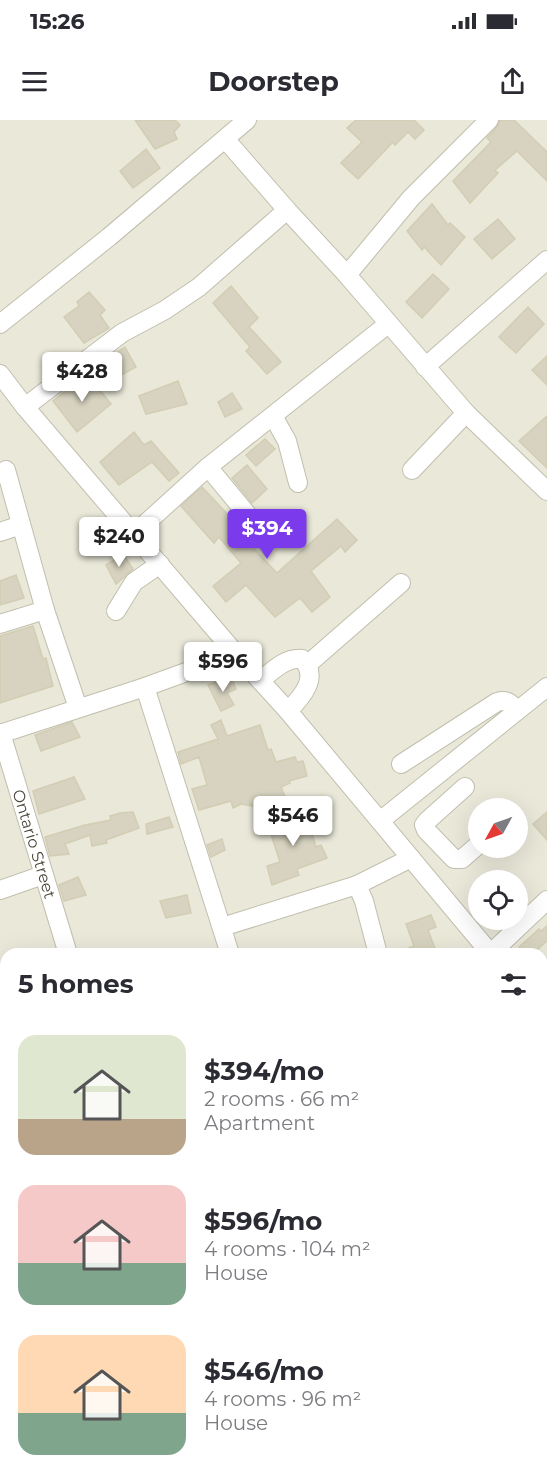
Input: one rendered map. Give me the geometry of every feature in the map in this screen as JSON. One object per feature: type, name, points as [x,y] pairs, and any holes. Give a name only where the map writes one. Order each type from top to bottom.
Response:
[{"type":"street","points":[[0,324],[110,237],[247,120]]},
{"type":"street","points":[[347,275],[411,198],[489,120]]},
{"type":"street","points":[[226,140],[466,413],[544,484]]},
{"type":"street","points":[[26,407],[123,333],[165,310],[199,287],[287,210]]},
{"type":"street","points":[[425,367],[547,260]]},
{"type":"street","points":[[134,534],[208,467],[388,324]]},
{"type":"street","points":[[0,374],[236,654],[288,711],[486,948]]},
{"type":"street","points":[[412,470],[466,413]]},
{"type":"street","points":[[273,416],[286,441],[298,483]]},
{"type":"street","points":[[208,467],[251,519]]},
{"type":"street","points":[[6,470],[45,610],[78,708]]},
{"type":"street","points":[[0,532],[21,525]]},
{"type":"street","points":[[116,611],[134,582],[160,564]]},
{"type":"street","points":[[308,665],[402,583]]},
{"type":"street","points":[[0,624],[45,610]]},
{"type":"street","points":[[1,733],[145,687],[236,654]]},
{"type":"street","points":[[261,680],[289,660],[302,659],[308,665],[310,670],[306,689],[288,711]]},
{"type":"street","points":[[145,687],[228,948]]},
{"type":"street","points":[[380,821],[547,687]]},
{"type":"street","points":[[401,764],[497,702],[503,700],[509,702],[517,710]]},
{"type":"street","name":"Ontario Street","points":[[1,733],[66,948]]},
{"type":"street","points":[[465,787],[424,825],[454,860],[458,861],[468,853]]},
{"type":"street","points":[[222,927],[357,885],[416,864],[444,849]]},
{"type":"street","points":[[0,890],[43,875]]},
{"type":"street","points":[[357,885],[364,901],[376,948]]},
{"type":"street","points":[[497,948],[547,900]]},
{"type":"shaded area","points":[[0,120],[547,120],[547,948],[0,948]]},
{"type":"building","points":[[135,120],[175,120],[180,125],[174,132],[177,139],[155,149]]},
{"type":"building","points":[[356,120],[414,120],[424,130],[415,139],[408,132],[395,145],[393,142],[358,179],[341,163],[362,142],[347,128]]},
{"type":"building","points":[[500,120],[514,120],[547,152],[547,181],[517,151],[495,170],[498,173],[470,203],[453,181],[491,142],[487,138]]},
{"type":"building","points":[[146,149],[160,168],[133,188],[120,171]]},
{"type":"building","points":[[432,204],[448,225],[450,223],[465,237],[441,265],[424,247],[422,250],[407,231]]},
{"type":"building","points":[[498,219],[515,239],[492,259],[474,239]]},
{"type":"building","points":[[433,274],[449,289],[422,318],[406,302]]},
{"type":"building","points":[[231,286],[258,318],[249,327],[281,362],[267,374],[246,351],[250,347],[213,303]]},
{"type":"building","points":[[89,292],[105,310],[100,315],[109,328],[84,343],[64,317],[79,306],[77,302]]},
{"type":"building","points":[[528,307],[544,324],[516,353],[499,337]]},
{"type":"building","points":[[125,347],[136,367],[116,378],[106,359]]},
{"type":"building","points":[[547,356],[547,385],[532,370]]},
{"type":"building","points":[[87,374],[111,404],[77,432],[53,401]]},
{"type":"building","points":[[178,381],[187,404],[146,414],[139,396]]},
{"type":"building","points":[[232,393],[242,409],[225,417],[218,402]]},
{"type":"building","points":[[547,416],[547,468],[519,441]]},
{"type":"building","points":[[134,432],[144,445],[151,441],[179,473],[169,481],[152,462],[119,485],[100,462]]},
{"type":"building","points":[[265,439],[275,449],[256,466],[246,455]]},
{"type":"building","points":[[247,465],[267,489],[252,503],[232,478]]},
{"type":"building","points":[[202,487],[277,573],[337,519],[357,540],[345,552],[341,546],[311,571],[330,597],[312,612],[300,598],[275,617],[246,585],[226,602],[213,586],[241,563],[219,537],[214,543],[181,506]]},
{"type":"building","points":[[123,554],[133,569],[116,584],[106,565]]},
{"type":"building","points":[[16,575],[24,598],[0,605],[0,581]]},
{"type":"building","points":[[33,626],[43,659],[46,658],[53,686],[0,703],[0,636]]},
{"type":"building","points":[[231,677],[236,689],[227,693],[234,705],[221,711],[208,685]]},
{"type":"building","points":[[221,720],[227,736],[260,725],[268,750],[271,749],[276,762],[295,757],[297,762],[303,761],[307,776],[289,781],[290,783],[281,787],[291,812],[241,804],[233,808],[231,801],[199,810],[192,789],[207,785],[199,757],[181,764],[178,752],[218,739],[211,725]]},
{"type":"building","points":[[72,722],[80,737],[41,751],[35,735]]},
{"type":"building","points":[[74,777],[85,799],[39,814],[33,791]]},
{"type":"building","points":[[133,812],[139,828],[106,840],[107,843],[92,846],[90,835],[65,844],[69,854],[50,856],[45,837],[111,820],[110,816],[120,813]]},
{"type":"building","points":[[300,812],[302,816],[307,816],[316,847],[321,845],[327,858],[297,869],[299,875],[272,885],[267,866],[280,862],[267,822]]},
{"type":"building","points":[[547,812],[547,840],[533,824]]},
{"type":"building","points":[[169,817],[173,827],[147,834],[146,824]]},
{"type":"building","points":[[222,839],[225,850],[211,857],[207,845]]},
{"type":"building","points":[[78,877],[86,895],[64,901],[59,885]]},
{"type":"building","points":[[187,895],[191,913],[166,918],[160,901]]},
{"type":"building","points":[[431,915],[436,927],[428,930],[435,948],[409,948],[414,946],[406,924]]},
{"type":"building","points":[[547,926],[547,941],[539,948],[519,947],[539,929],[541,931]]}]
